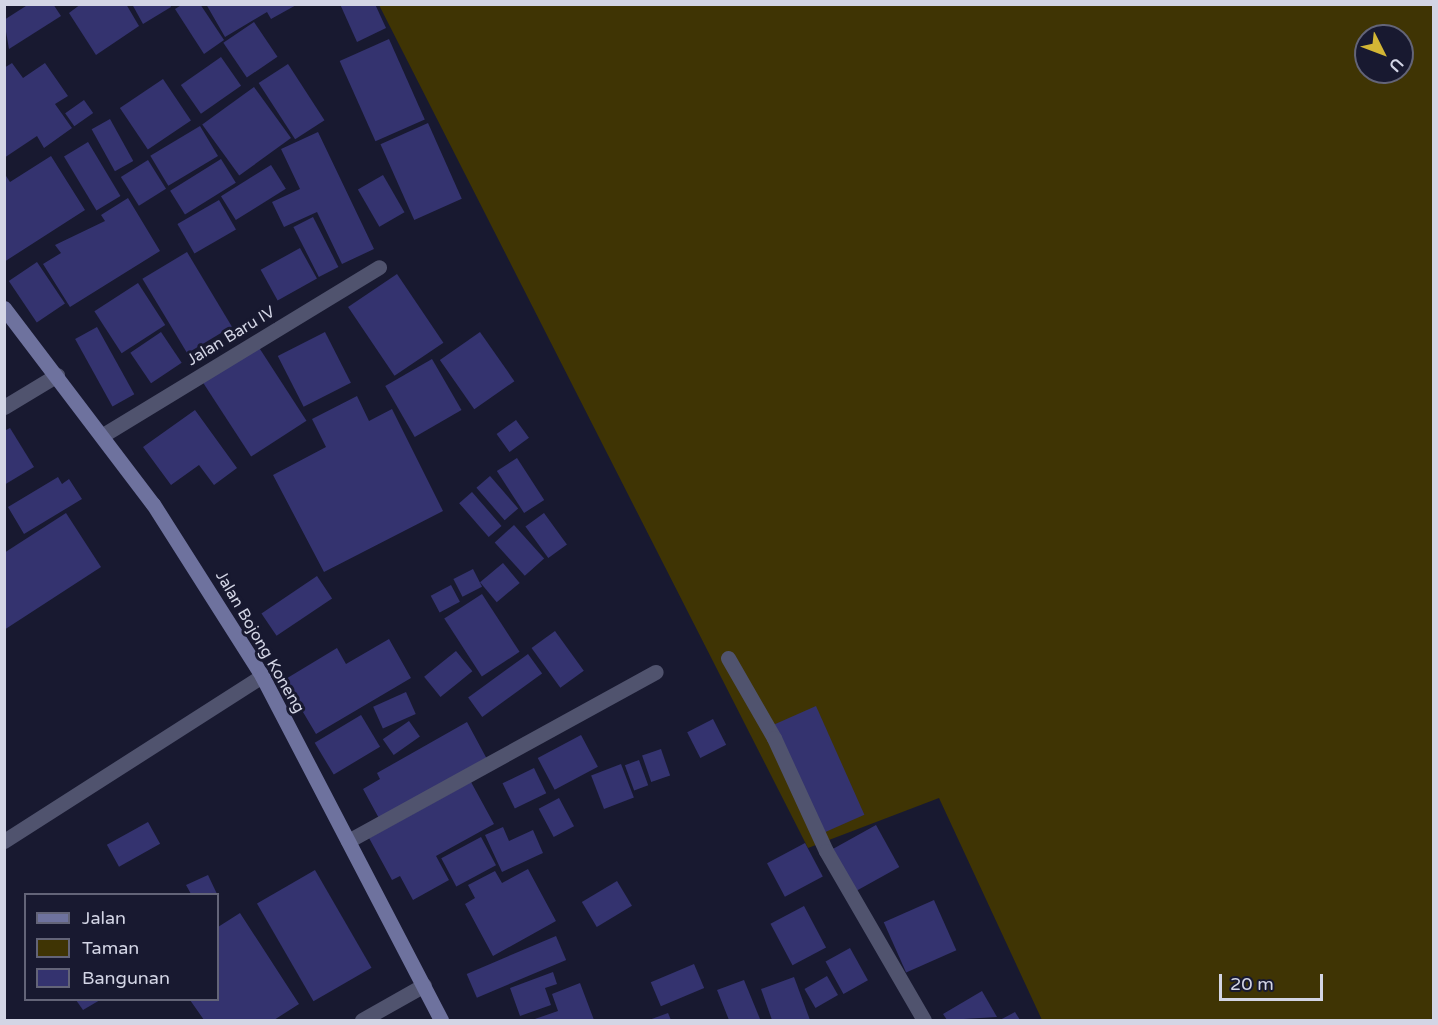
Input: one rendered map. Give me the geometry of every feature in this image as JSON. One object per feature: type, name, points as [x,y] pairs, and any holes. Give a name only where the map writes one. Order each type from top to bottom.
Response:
[{"type":"street","name":"Jalan Baru IV","points":[[103,435],[379,267]]},
{"type":"street","name":"Jalan Bojong Koneng","points":[[4,308],[103,435],[262,675],[441,1020]]},
{"type":"street","points":[[4,407],[57,375]]},
{"type":"street","points":[[728,658],[774,738],[826,851],[924,1020]]},
{"type":"street","points":[[348,842],[656,672]]},
{"type":"street","points":[[4,841],[262,675]]},
{"type":"street","points":[[362,1020],[424,984]]},
{"type":"green space","points":[[379,5],[1433,5],[1433,1020],[1042,1020],[939,798],[808,848]]},
{"type":"building","points":[[29,4],[53,4],[61,16],[9,49],[4,20]]},
{"type":"building","points":[[81,4],[126,4],[139,26],[96,55],[69,13]]},
{"type":"building","points":[[132,4],[170,4],[171,7],[143,24]]},
{"type":"building","points":[[183,4],[200,4],[224,40],[204,54],[175,9]]},
{"type":"building","points":[[206,4],[298,4],[271,19],[267,12],[225,37]]},
{"type":"building","points":[[340,4],[375,4],[386,28],[357,42]]},
{"type":"building","points":[[254,22],[277,57],[247,78],[223,43]]},
{"type":"building","points":[[389,39],[425,119],[375,141],[340,61]]},
{"type":"building","points":[[221,57],[241,86],[201,114],[181,85]]},
{"type":"building","points":[[12,63],[23,78],[45,63],[68,96],[55,104],[72,128],[44,148],[37,136],[4,158],[4,68]]},
{"type":"building","points":[[288,64],[324,120],[295,139],[259,83]]},
{"type":"building","points":[[163,79],[191,120],[148,150],[120,108]]},
{"type":"building","points":[[254,87],[291,138],[239,176],[202,125]]},
{"type":"building","points":[[84,100],[93,113],[74,126],[65,113]]},
{"type":"building","points":[[110,119],[133,161],[115,171],[92,129]]},
{"type":"building","points":[[428,123],[462,199],[414,220],[380,144]]},
{"type":"building","points":[[200,126],[218,156],[168,186],[150,156]]},
{"type":"building","points":[[318,132],[374,249],[342,264],[317,212],[284,227],[272,202],[300,189],[281,149]]},
{"type":"building","points":[[88,142],[120,196],[96,210],[64,156]]},
{"type":"building","points":[[51,156],[85,210],[4,262],[4,173],[10,182]]},
{"type":"building","points":[[221,159],[236,183],[185,215],[170,191]]},
{"type":"building","points":[[148,160],[166,189],[139,206],[121,177]]},
{"type":"building","points":[[271,165],[286,189],[236,220],[221,196]]},
{"type":"building","points":[[383,175],[405,212],[379,227],[358,190]]},
{"type":"building","points":[[128,198],[160,251],[70,307],[43,264],[61,253],[55,245],[105,221],[101,215]]},
{"type":"building","points":[[219,200],[236,229],[194,253],[177,224]]},
{"type":"building","points":[[313,217],[338,267],[319,277],[293,227]]},
{"type":"building","points":[[300,248],[317,279],[278,300],[261,270]]},
{"type":"building","points":[[187,252],[232,327],[187,353],[142,279]]},
{"type":"building","points":[[37,262],[65,303],[37,322],[9,281]]},
{"type":"building","points":[[397,274],[443,343],[394,376],[348,307]]},
{"type":"building","points":[[138,283],[165,325],[122,353],[94,311]]},
{"type":"building","points":[[97,327],[134,394],[112,406],[75,339]]},
{"type":"building","points":[[161,332],[182,363],[151,383],[130,353]]},
{"type":"building","points":[[325,332],[351,383],[304,407],[278,356]]},
{"type":"building","points":[[480,332],[514,381],[474,409],[440,360]]},
{"type":"building","points":[[258,346],[306,421],[251,457],[203,382]]},
{"type":"building","points":[[432,359],[462,410],[415,437],[385,386]]},
{"type":"building","points":[[357,396],[369,421],[392,409],[443,511],[324,572],[273,475],[326,447],[312,419]]},
{"type":"building","points":[[195,410],[237,468],[214,485],[199,465],[171,485],[143,447]]},
{"type":"building","points":[[516,420],[529,438],[510,452],[497,434]]},
{"type":"building","points":[[10,428],[34,467],[4,485],[4,431]]},
{"type":"building","points":[[517,458],[544,500],[524,513],[497,471]]},
{"type":"building","points":[[490,476],[518,508],[505,520],[476,488]]},
{"type":"building","points":[[58,477],[62,484],[69,479],[82,499],[24,534],[8,507]]},
{"type":"building","points":[[472,492],[502,526],[489,537],[459,503]]},
{"type":"building","points":[[66,513],[101,567],[4,630],[4,553]]},
{"type":"building","points":[[544,513],[567,545],[548,558],[525,527]]},
{"type":"building","points":[[514,525],[544,558],[525,576],[495,542]]},
{"type":"building","points":[[503,563],[520,583],[497,602],[480,582]]},
{"type":"building","points":[[473,569],[482,587],[462,597],[453,579]]},
{"type":"building","points":[[317,576],[332,598],[277,636],[261,613]]},
{"type":"building","points":[[451,585],[460,602],[440,613],[431,596]]},
{"type":"building","points":[[482,594],[520,652],[482,676],[444,619]]},
{"type":"building","points":[[555,631],[584,671],[560,688],[532,648]]},
{"type":"building","points":[[389,639],[411,678],[316,734],[284,680],[337,648],[346,664]]},
{"type":"building","points":[[456,651],[472,671],[440,697],[424,677]]},
{"type":"building","points":[[528,654],[542,673],[482,717],[468,697]]},
{"type":"building","points":[[406,692],[416,714],[383,729],[373,707]]},
{"type":"building","points":[[816,706],[864,815],[821,834],[773,725]]},
{"type":"building","points":[[361,715],[380,747],[334,775],[315,743]]},
{"type":"building","points":[[713,719],[726,745],[700,758],[687,732]]},
{"type":"building","points":[[409,721],[420,737],[394,755],[383,739]]},
{"type":"building","points":[[467,722],[488,761],[381,822],[363,789],[380,779],[377,773]]},
{"type":"building","points":[[581,735],[598,767],[555,790],[538,758]]},
{"type":"building","points":[[661,749],[670,775],[651,782],[642,756]]},
{"type":"building","points":[[639,760],[648,785],[634,791],[625,765]]},
{"type":"building","points":[[621,764],[634,798],[604,809],[591,775]]},
{"type":"building","points":[[534,768],[546,793],[515,809],[503,783]]},
{"type":"building","points":[[471,782],[494,824],[436,856],[449,880],[413,900],[400,876],[392,880],[369,838]]},
{"type":"building","points":[[559,798],[574,826],[554,837],[539,809]]},
{"type":"building","points":[[148,822],[160,844],[119,867],[107,845]]},
{"type":"building","points":[[876,825],[899,867],[851,894],[828,852]]},
{"type":"building","points":[[503,827],[509,841],[533,830],[543,853],[502,872],[485,835]]},
{"type":"building","points":[[481,837],[496,865],[456,886],[441,858]]},
{"type":"building","points":[[805,843],[823,877],[785,897],[767,863]]},
{"type":"building","points":[[528,869],[556,921],[493,956],[465,904],[475,898],[468,885],[495,871],[502,883]]},
{"type":"building","points":[[315,870],[372,968],[313,1001],[257,903]]},
{"type":"building","points":[[208,875],[217,893],[190,893],[186,885]]},
{"type":"building","points":[[617,881],[632,906],[597,927],[582,902]]},
{"type":"building","points":[[934,900],[956,950],[906,973],[884,922]]},
{"type":"building","points":[[804,906],[826,947],[793,965],[770,924]]},
{"type":"building","points":[[240,913],[299,1004],[274,1020],[204,1020],[191,1001],[219,1001],[219,926]]},
{"type":"building","points":[[556,936],[566,960],[477,998],[467,974]]},
{"type":"building","points":[[850,948],[868,980],[843,994],[826,962]]},
{"type":"building","points":[[694,964],[704,988],[661,1006],[651,982]]},
{"type":"building","points":[[553,972],[557,984],[545,988],[551,1005],[520,1016],[510,988]]},
{"type":"building","points":[[827,976],[838,995],[815,1008],[804,989]]},
{"type":"building","points":[[794,977],[810,1020],[772,1020],[761,989]]},
{"type":"building","points":[[744,980],[760,1019],[729,1020],[717,990]]},
{"type":"building","points":[[580,983],[594,1020],[532,1020],[558,1011],[552,994]]},
{"type":"building","points":[[982,991],[997,1017],[947,1020],[943,1014]]},
{"type":"building","points":[[77,1001],[98,1001],[83,1010]]},
{"type":"building","points":[[1015,1012],[1020,1020],[1000,1020]]},
{"type":"building","points":[[668,1013],[671,1020],[649,1020]]}]
